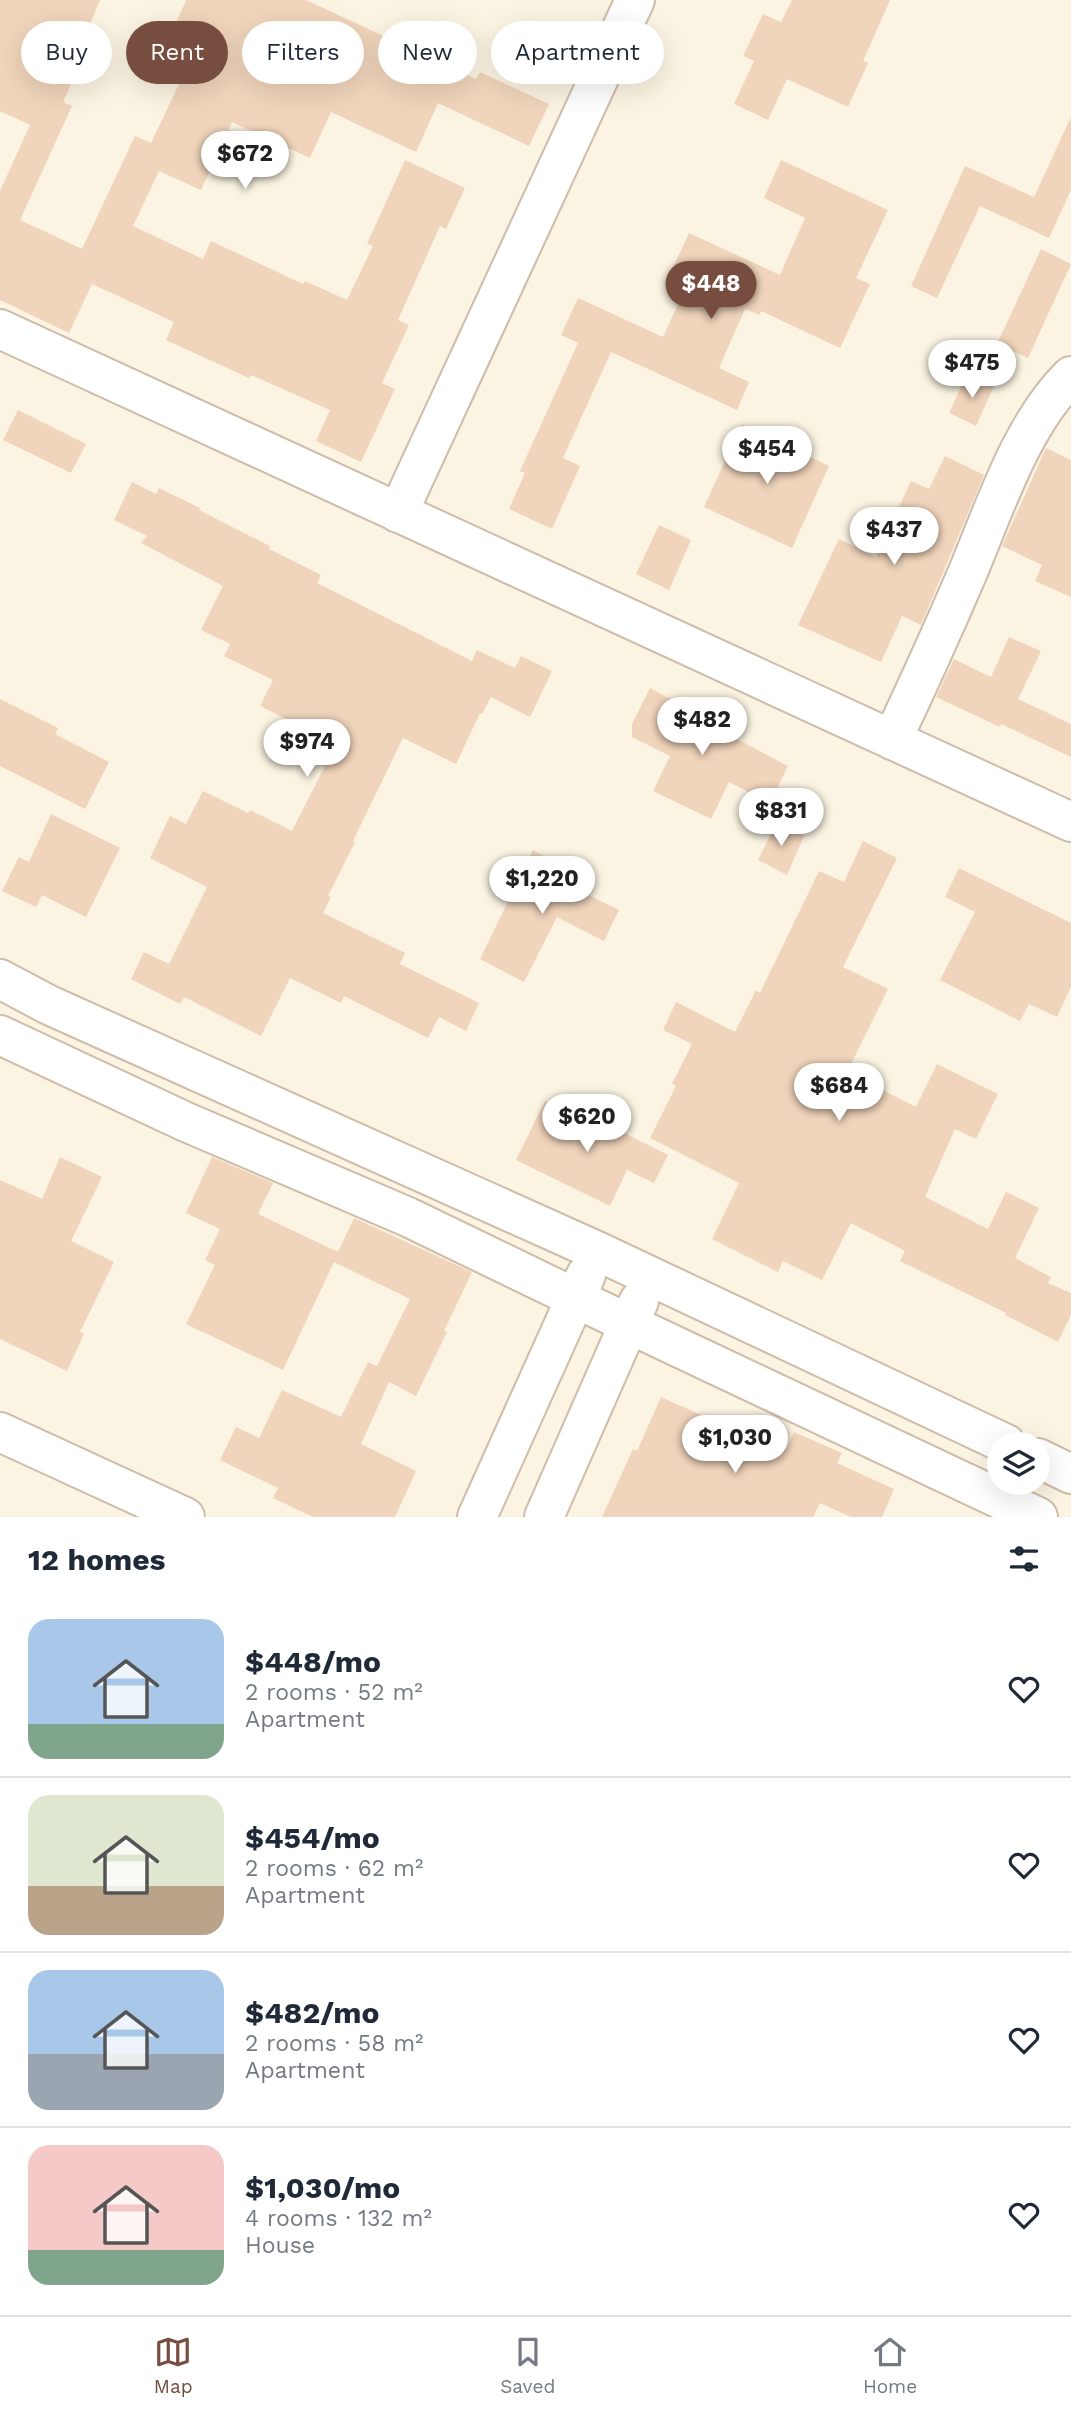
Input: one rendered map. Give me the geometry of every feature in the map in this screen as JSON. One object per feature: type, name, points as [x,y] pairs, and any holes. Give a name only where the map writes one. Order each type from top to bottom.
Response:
[{"type":"street","points":[[398,513],[635,0]]},
{"type":"street","points":[[0,330],[1071,822]]},
{"type":"street","points":[[892,740],[950,614],[1017,454],[1057,390],[1071,376]]},
{"type":"street","points":[[0,979],[49,1005],[597,1251],[987,1435]]},
{"type":"street","points":[[0,1035],[186,1122],[408,1217],[1038,1517]]},
{"type":"street","points":[[477,1517],[597,1251]]},
{"type":"street","points":[[544,1517],[649,1277]]},
{"type":"street","points":[[0,1432],[185,1517]]},
{"type":"street","points":[[1050,1464],[1071,1474]]},
{"type":"building","points":[[0,0],[100,0],[91,21],[21,21],[21,84],[71,84],[63,102],[72,106],[20,220],[82,249],[135,136],[151,143],[179,84],[228,84],[228,21],[177,21],[186,0],[306,0],[351,21],[242,21],[242,84],[364,84],[364,27],[378,33],[378,84],[477,84],[480,72],[491,77],[491,84],[506,84],[549,104],[529,146],[438,103],[416,152],[331,112],[310,158],[232,122],[201,190],[159,171],[133,226],[203,259],[211,241],[303,284],[305,281],[347,300],[373,246],[367,244],[405,160],[465,188],[446,229],[440,226],[398,320],[409,325],[382,383],[395,389],[361,462],[316,441],[330,410],[251,375],[249,378],[166,340],[174,322],[92,284],[69,333],[0,300],[0,191],[30,125],[0,111]]},
{"type":"building","points":[[792,0],[890,0],[863,61],[868,63],[848,107],[787,79],[768,120],[734,104],[754,61],[743,56],[763,14],[781,22]]},
{"type":"building","points":[[1071,117],[1071,190],[1049,238],[980,206],[937,298],[911,286],[965,166],[1034,197]]},
{"type":"building","points":[[781,160],[888,210],[856,278],[870,284],[840,348],[761,311],[759,315],[745,309],[719,368],[749,382],[737,410],[611,352],[563,458],[580,466],[552,529],[509,509],[525,473],[520,471],[578,343],[561,335],[578,298],[663,337],[688,282],[670,274],[689,233],[780,275],[805,218],[764,198]]},
{"type":"building","points":[[1041,249],[1071,264],[1028,358],[997,344]]},
{"type":"building","points":[[967,374],[994,386],[976,426],[949,413]]},
{"type":"building","points":[[18,410],[86,444],[71,473],[3,440]]},
{"type":"building","points":[[742,424],[829,466],[792,548],[704,507]]},
{"type":"building","points":[[1046,448],[1071,460],[1071,597],[1035,581],[1042,565],[1002,546]]},
{"type":"building","points":[[945,456],[984,475],[921,625],[902,616],[881,662],[798,625],[839,539],[876,557],[911,481],[929,489]]},
{"type":"building","points":[[132,482],[156,494],[159,488],[200,508],[199,510],[270,546],[269,549],[321,575],[317,583],[472,661],[477,650],[515,668],[521,656],[552,671],[530,717],[491,697],[482,714],[480,713],[456,764],[403,738],[353,841],[355,842],[328,896],[331,897],[323,913],[405,953],[400,964],[479,1003],[466,1031],[439,1017],[428,1038],[344,996],[341,1003],[290,978],[261,1036],[184,997],[180,1004],[131,979],[144,952],[169,964],[207,887],[150,858],[170,816],[186,824],[203,791],[292,831],[336,744],[260,706],[273,680],[224,656],[230,644],[201,630],[223,586],[141,543],[147,536],[114,520]]},
{"type":"building","points":[[659,525],[691,540],[669,590],[636,574]]},
{"type":"building","points":[[1009,637],[1041,651],[1018,699],[1071,724],[1071,757],[936,697],[954,659],[991,677]]},
{"type":"building","points":[[650,688],[716,723],[714,727],[788,766],[770,803],[729,782],[711,819],[653,791],[670,756],[632,737],[632,724]]},
{"type":"building","points":[[0,699],[58,728],[55,734],[109,762],[85,809],[0,766]]},
{"type":"building","points":[[51,814],[120,848],[86,917],[42,895],[36,907],[2,891],[19,857],[29,862]]},
{"type":"building","points":[[777,822],[804,836],[787,875],[758,860]]},
{"type":"building","points":[[863,841],[897,858],[843,967],[888,989],[847,1072],[916,1107],[937,1064],[998,1094],[976,1139],[955,1129],[925,1197],[988,1229],[1006,1192],[1039,1208],[1015,1258],[1051,1277],[1048,1283],[1071,1293],[1071,1315],[1058,1342],[900,1261],[905,1251],[851,1223],[822,1280],[783,1261],[778,1272],[712,1239],[739,1183],[650,1138],[676,1086],[672,1084],[692,1044],[663,1030],[676,1002],[735,1032],[756,990],[760,993],[819,871],[844,882]]},
{"type":"building","points":[[533,850],[578,874],[572,887],[619,910],[604,941],[557,917],[524,982],[480,959]]},
{"type":"building","points":[[959,868],[1071,923],[1071,987],[1057,1017],[1029,1004],[1020,1021],[940,980],[975,912],[945,897]]},
{"type":"building","points":[[545,1101],[597,1128],[600,1121],[668,1155],[654,1183],[627,1170],[610,1206],[516,1160]]},
{"type":"building","points":[[60,1157],[102,1177],[71,1241],[114,1262],[80,1332],[84,1334],[67,1371],[0,1339],[0,1180],[42,1199]]},
{"type":"building","points":[[212,1157],[273,1183],[258,1214],[338,1252],[354,1218],[472,1272],[416,1396],[389,1382],[361,1444],[416,1471],[395,1517],[313,1517],[273,1498],[278,1488],[220,1460],[236,1427],[259,1438],[282,1390],[341,1417],[368,1362],[377,1366],[410,1299],[334,1262],[283,1370],[186,1324],[215,1265],[205,1260],[220,1229],[186,1213]]},
{"type":"building","points":[[661,1397],[786,1450],[794,1432],[842,1453],[837,1463],[894,1489],[882,1517],[851,1517],[820,1503],[813,1517],[602,1517],[633,1449],[637,1451]]}]
